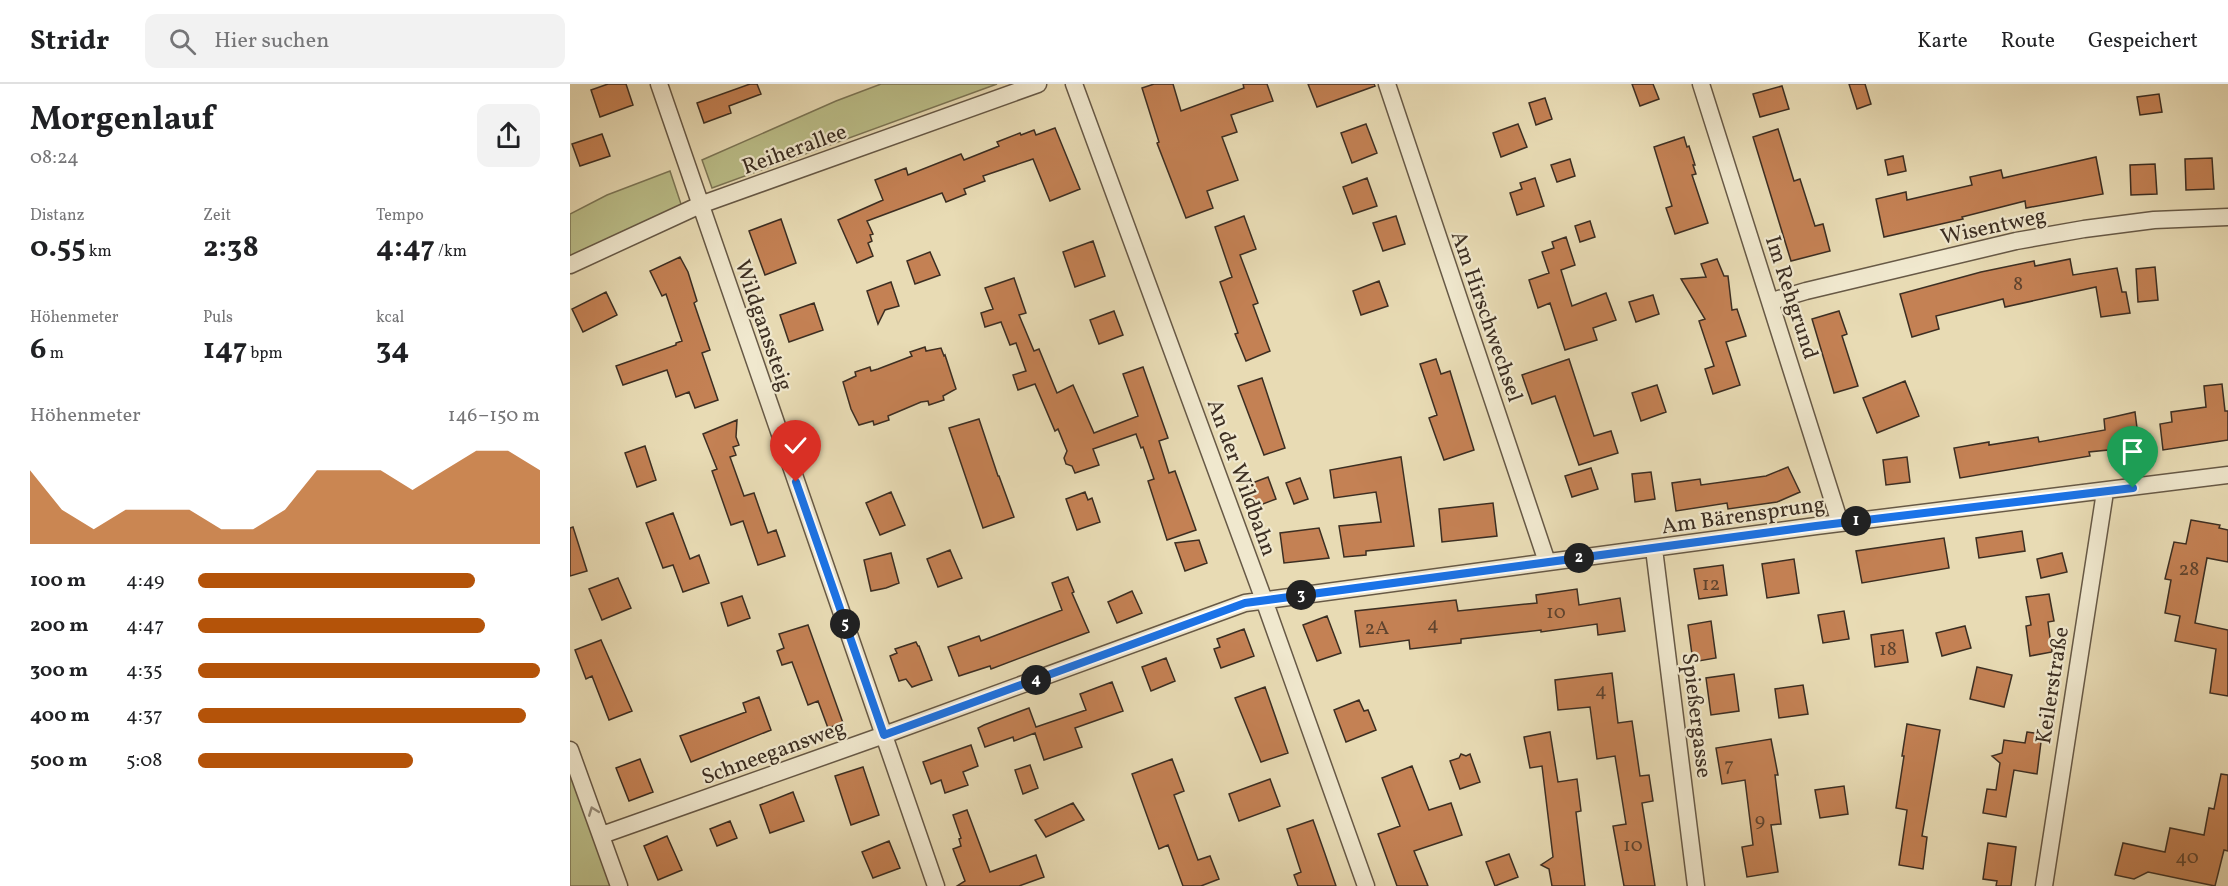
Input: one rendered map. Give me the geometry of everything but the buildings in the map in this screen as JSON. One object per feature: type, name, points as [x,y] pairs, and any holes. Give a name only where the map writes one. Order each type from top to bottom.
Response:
[{"type":"street","name":"Wildganssteig","points":[[659,84],[936,886]]},
{"type":"street","name":"Reiherallee","points":[[570,265],[700,205],[1038,84]]},
{"type":"street","name":"An der Wildbahn","points":[[1074,84],[1264,600],[1366,886]]},
{"type":"street","name":"Am Hirschwechsel","points":[[1387,84],[1547,562]]},
{"type":"street","name":"Im Rehgrund","points":[[1701,84],[1772,302],[1840,524]]},
{"type":"street","name":"Wisentweg","points":[[1772,302],[1818,288],[2027,239],[2154,220],[2228,217]]},
{"type":"street","name":"Am Bärensprung","points":[[1264,600],[2228,475]]},
{"type":"street","name":"Keilerstraße","points":[[2044,886],[2105,492]]},
{"type":"street","name":"Spießergasse","points":[[1654,549],[1696,886]]},
{"type":"street","name":"Schneegansweg","points":[[602,835],[1245,603],[1264,600]]},
{"type":"street","points":[[570,750],[620,886]]},
{"type":"green space","points":[[881,84],[997,84],[712,188],[702,160],[836,101]]},
{"type":"green space","points":[[670,171],[682,207],[570,256],[570,214],[607,195]]},
{"type":"green space","points":[[570,750],[619,886],[570,886]]},
{"type":"route","points":[[796,482],[884,735],[1245,603],[1816,526],[2133,488]]}]
